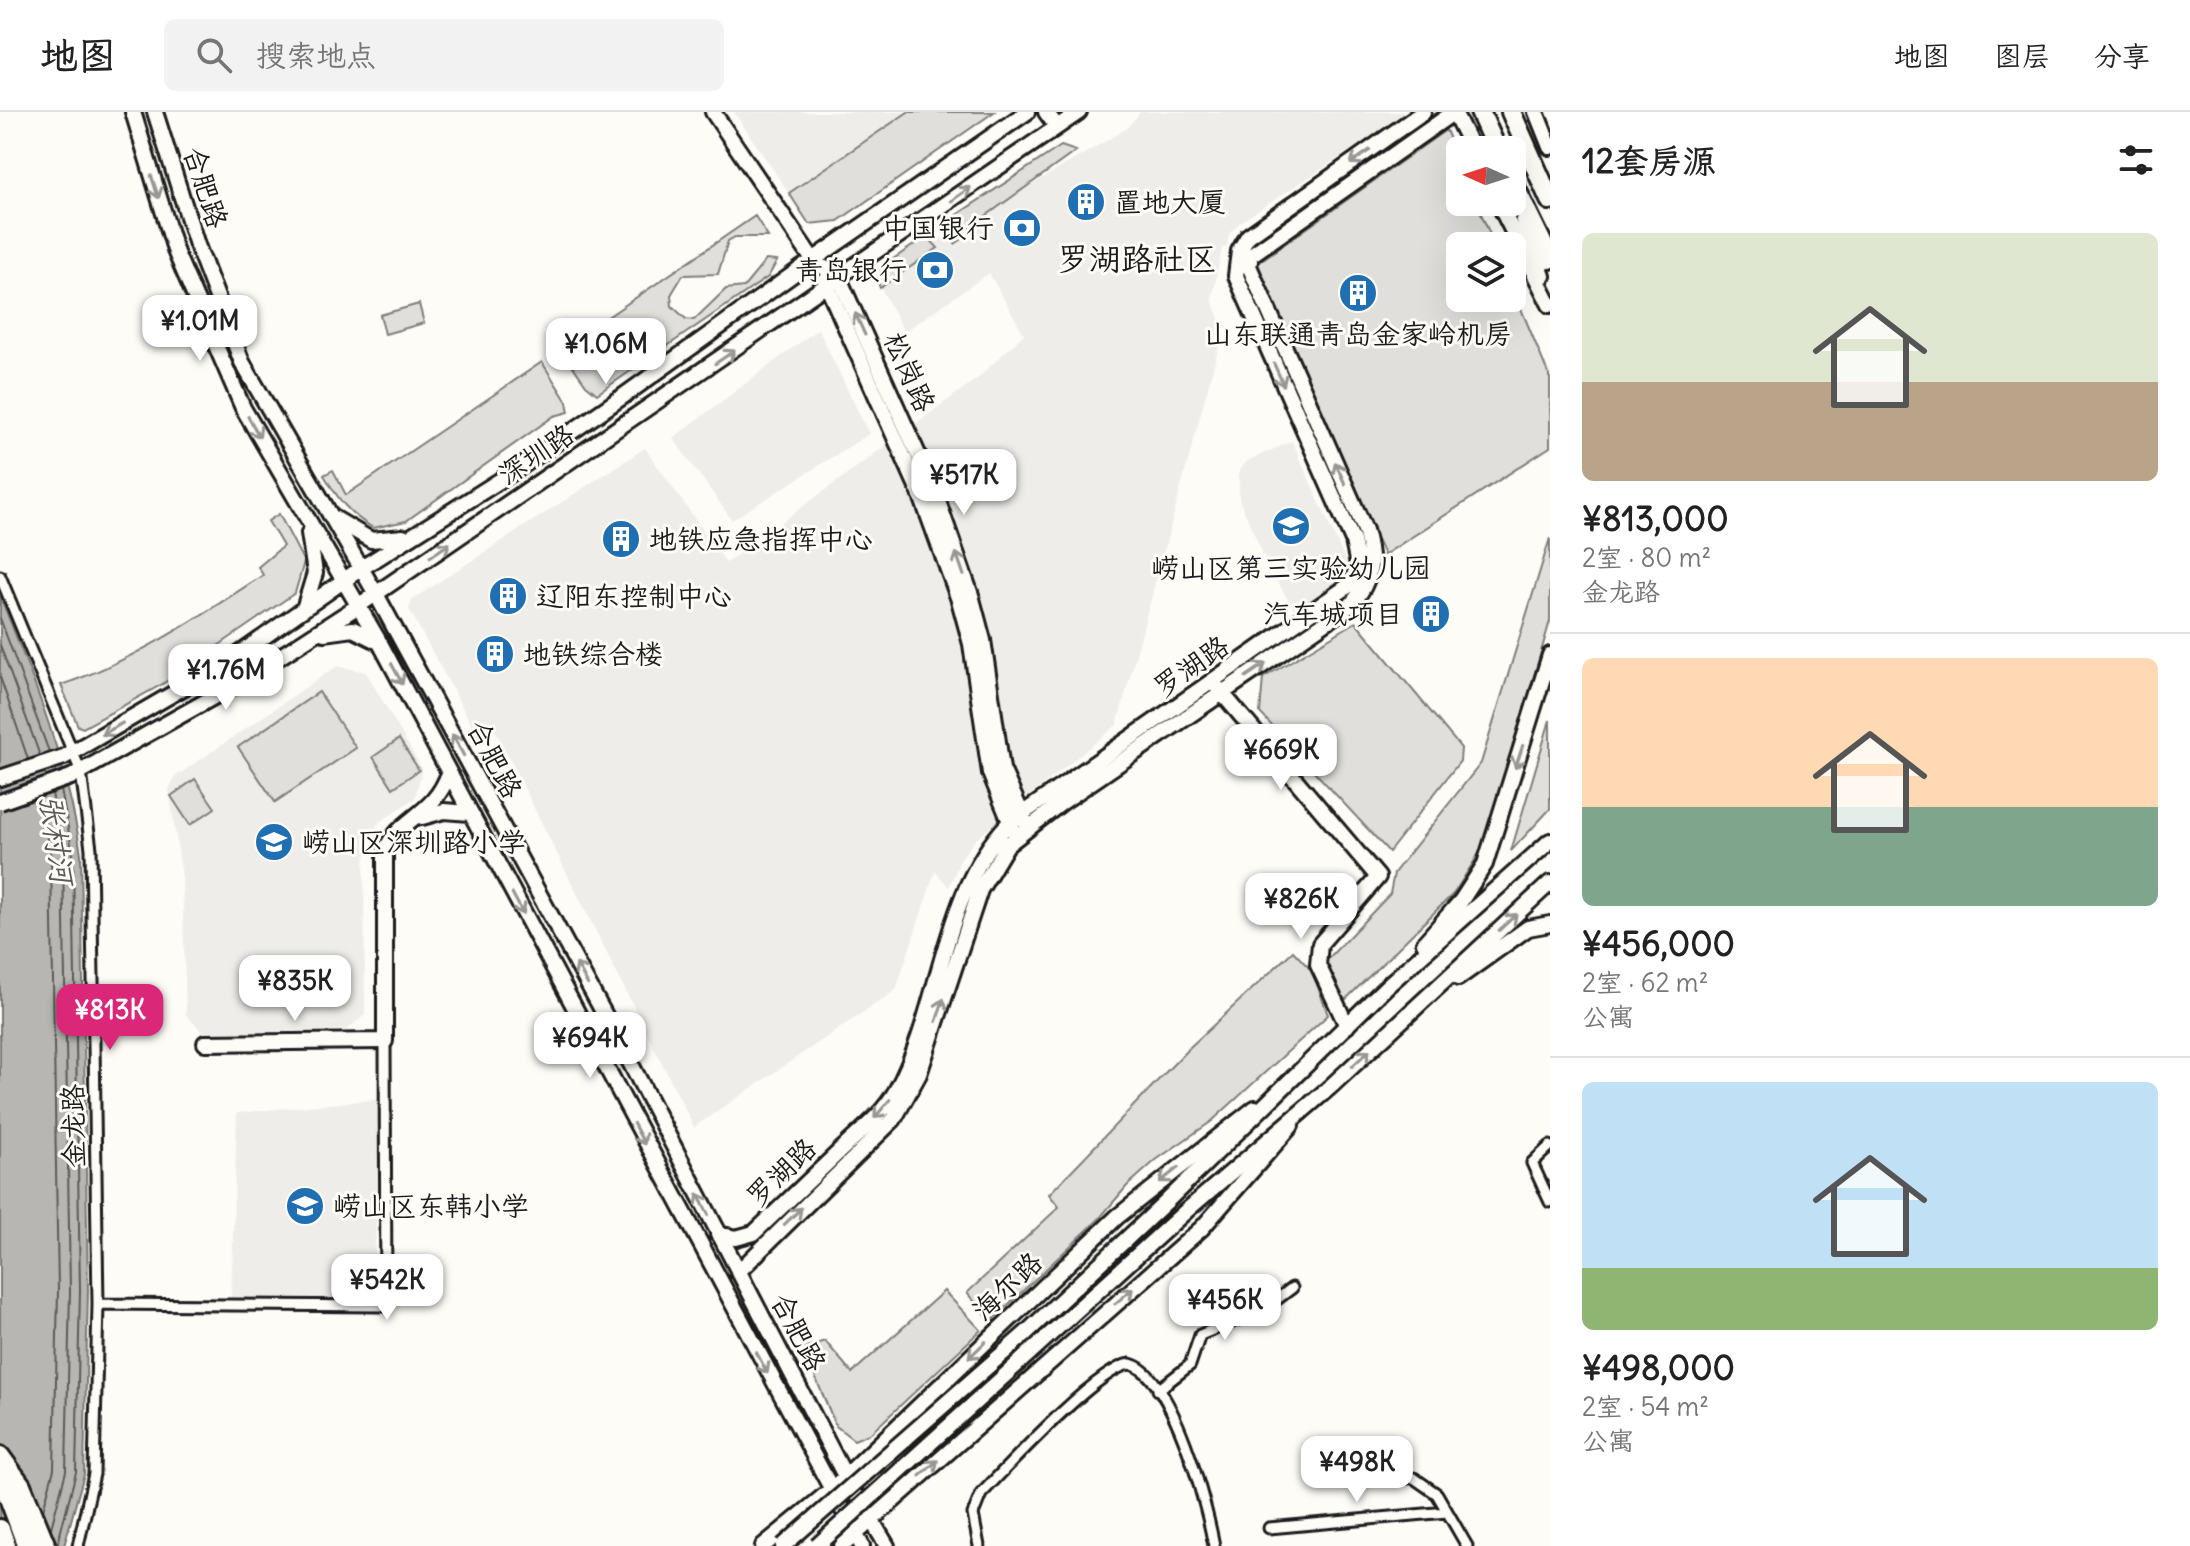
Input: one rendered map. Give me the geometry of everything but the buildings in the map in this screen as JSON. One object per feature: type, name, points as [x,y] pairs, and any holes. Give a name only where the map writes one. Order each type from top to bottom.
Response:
[{"type":"highway","points":[[1480,112],[1491,136]]},
{"type":"highway","points":[[1511,112],[1549,195]]},
{"type":"highway","points":[[1526,210],[1550,259]]},
{"type":"highway","points":[[0,1456],[21,1485],[46,1546]]},
{"type":"highway","points":[[0,1474],[29,1546]]},
{"type":"highway","points":[[0,1529],[6,1546]]},
{"type":"main road","name":"合肥路","points":[[133,112],[176,253],[219,359],[307,521],[380,643],[858,1540]]},
{"type":"main road","name":"合肥路","points":[[155,112],[197,245],[242,362],[376,594],[620,1043],[845,1476],[887,1546]]},
{"type":"main road","points":[[713,112],[813,260],[834,282]]},
{"type":"main road","name":"深圳路","points":[[0,778],[68,754],[231,660],[360,569],[622,397],[1027,112]]},
{"type":"main road","points":[[1046,112],[1057,127]]},
{"type":"main road","name":"深圳路","points":[[0,802],[76,775],[242,681],[376,594],[1079,112]]},
{"type":"main road","name":"罗湖路","points":[[1218,688],[1351,584],[1358,565],[1353,541],[1236,276],[1239,251],[1248,236],[1423,112]]},
{"type":"main road","points":[[738,1272],[894,1119],[906,1103],[919,1074],[980,890],[1019,825],[1218,688],[1351,605],[1371,575],[1373,556],[1365,530],[1249,266],[1251,255],[1454,112],[1466,136]]},
{"type":"main road","points":[[1536,112],[1550,147]]},
{"type":"main road","points":[[1505,216],[1550,305]]},
{"type":"main road","points":[[1522,216],[1550,294]]},
{"type":"main road","name":"松岗路","points":[[834,282],[934,490],[971,595],[983,640],[1002,769],[1019,825]]},
{"type":"main road","points":[[330,516],[371,540],[414,535]]},
{"type":"main road","points":[[304,609],[316,565],[307,521]]},
{"type":"main road","points":[[301,641],[347,628],[380,643]]},
{"type":"main road","points":[[1387,986],[1461,901],[1485,864],[1550,655]]},
{"type":"main road","points":[[1218,688],[1378,877],[1320,944],[1318,965],[1347,1026]]},
{"type":"main road","points":[[205,1043],[385,1041],[383,860],[390,839],[437,799],[449,773]]},
{"type":"main road","points":[[418,818],[444,811],[470,813]]},
{"type":"main road","name":"罗湖路","points":[[718,1234],[736,1238],[754,1233],[883,1110],[903,1076],[968,887],[983,856],[1019,825]]},
{"type":"main road","name":"海尔路","points":[[783,1546],[990,1366],[1166,1202],[1387,986],[1550,841]]},
{"type":"main road","points":[[817,1546],[1186,1211],[1312,1103],[1548,885]]},
{"type":"main road","points":[[1409,1013],[1528,928],[1550,924]]},
{"type":"main road","name":"海尔路","points":[[763,1546],[830,1491],[1117,1217],[1296,1075]]},
{"type":"main road","points":[[842,1546],[858,1540],[871,1520],[1202,1228],[1312,1103]]},
{"type":"main road","points":[[0,1456],[29,1546]]},
{"type":"street","name":"金龙路","points":[[0,576],[76,775],[91,849],[98,1304],[94,1474],[78,1546]]},
{"type":"street","points":[[98,1304],[386,1306],[385,1041]]},
{"type":"street","points":[[1550,1146],[1532,1163],[1550,1202]]},
{"type":"street","points":[[1158,1390],[1190,1365],[1200,1335],[1264,1309],[1292,1288]]},
{"type":"street","points":[[979,1546],[973,1514],[975,1502],[1090,1389],[1117,1367],[1130,1364],[1143,1369],[1158,1390],[1193,1465],[1214,1546]]},
{"type":"street","points":[[1361,1476],[1414,1478],[1437,1494],[1467,1546]]},
{"type":"street","points":[[1269,1528],[1447,1512]]},
{"type":"shaded area","points":[[734,112],[908,112],[789,193]]},
{"type":"shaded area","points":[[908,112],[994,112],[838,221],[809,224],[789,193]]},
{"type":"shaded area","points":[[1141,112],[1409,112],[1239,223],[1229,234],[1227,248],[1222,248],[1212,299],[1223,331],[1117,725],[975,840],[961,858],[949,887],[935,871],[896,990],[694,1127],[495,730],[480,740],[409,609],[413,599],[645,448],[726,563],[978,378],[1024,334],[989,273],[904,332],[883,292],[881,282],[887,271],[1126,129]]},
{"type":"shaded area","points":[[1446,130],[1449,136],[1446,136],[1446,216],[1482,216],[1489,232],[1446,232],[1446,312],[1522,312],[1550,378],[1550,447],[1384,555],[1256,264]]},
{"type":"shaded area","points":[[1061,146],[1076,151],[969,228],[971,233],[955,244],[944,229],[946,222]]},
{"type":"shaded area","points":[[755,216],[768,237],[735,237],[728,241],[718,274],[683,275],[671,295],[672,306],[686,319],[694,320],[726,289],[744,287],[766,260],[777,261],[768,277],[597,394],[586,385],[561,349]]},
{"type":"shaded area","points":[[927,236],[938,248],[880,288],[874,272]]},
{"type":"shaded area","points":[[419,304],[424,323],[385,334],[380,315]]},
{"type":"shaded area","points":[[818,329],[869,434],[732,520],[673,438]]},
{"type":"shaded area","points":[[542,362],[567,402],[569,412],[554,416],[406,521],[373,528],[345,505],[324,475],[333,470],[346,495]]},
{"type":"shaded area","name":"崂山区第三实验幼儿园","points":[[1292,441],[1346,562],[1344,576],[1335,586],[1296,612],[1270,570],[1239,499],[1239,471],[1247,461]]},
{"type":"shaded area","points":[[279,514],[304,562],[295,593],[161,685],[83,728],[78,726],[61,685],[140,651],[263,575],[258,567],[283,546],[268,521]]},
{"type":"shaded area","points":[[1550,538],[1550,621],[1485,844],[1454,893],[1342,1003],[1322,965],[1390,894],[1394,873],[1481,763]]},
{"type":"shaded area","points":[[1356,622],[1461,748],[1460,761],[1389,852],[1260,713],[1263,678]]},
{"type":"shaded area","name":"崂山区深圳路小学","points":[[337,666],[366,672],[422,769],[415,798],[378,823],[364,861],[365,1015],[346,1030],[204,1033],[186,1015],[182,878],[169,789],[175,777]]},
{"type":"shaded area","points":[[319,692],[356,748],[275,802],[238,747]]},
{"type":"shaded area","points":[[1550,720],[1550,809],[1511,851]]},
{"type":"shaded area","points":[[399,739],[419,770],[393,788],[373,757]]},
{"type":"shaded area","points":[[195,779],[215,808],[190,825],[171,796]]},
{"type":"shaded area","points":[[1293,951],[1312,971],[1328,1015],[1212,1121],[1156,1160],[1127,1186],[1099,1219],[991,1321],[967,1293],[1059,1207],[1049,1194],[1189,1048]]},
{"type":"shaded area","name":"崂山区东韩小学","points":[[381,1099],[373,1299],[231,1299],[237,1113]]},
{"type":"shaded area","points":[[944,1291],[981,1330],[871,1433],[854,1440],[836,1426],[803,1348],[825,1341],[852,1373]]},
{"type":"water","name":"张村河","points":[[0,596],[59,755],[81,854],[88,1290],[84,1474],[64,1546],[0,1546]]},
{"type":"place","name":"置地大厦","points":[[1086,202]]},
{"type":"place","name":"中国银行","points":[[1022,228]]},
{"type":"place","name":"青岛银行","points":[[935,270]]},
{"type":"place","name":"山东联通青岛金家岭机房","points":[[1358,293]]},
{"type":"place","name":"崂山区第三实验幼儿园","points":[[1291,526]]},
{"type":"place","name":"地铁应急指挥中心","points":[[621,539]]},
{"type":"place","name":"辽阳东控制中心","points":[[508,596]]},
{"type":"place","name":"汽车城项目","points":[[1431,614]]},
{"type":"place","name":"地铁综合楼","points":[[495,654]]},
{"type":"place","name":"崂山区深圳路小学","points":[[274,842]]},
{"type":"place","name":"崂山区东韩小学","points":[[305,1206]]},
{"type":"district","name":"罗湖路社区","points":[[1137,259]]}]
